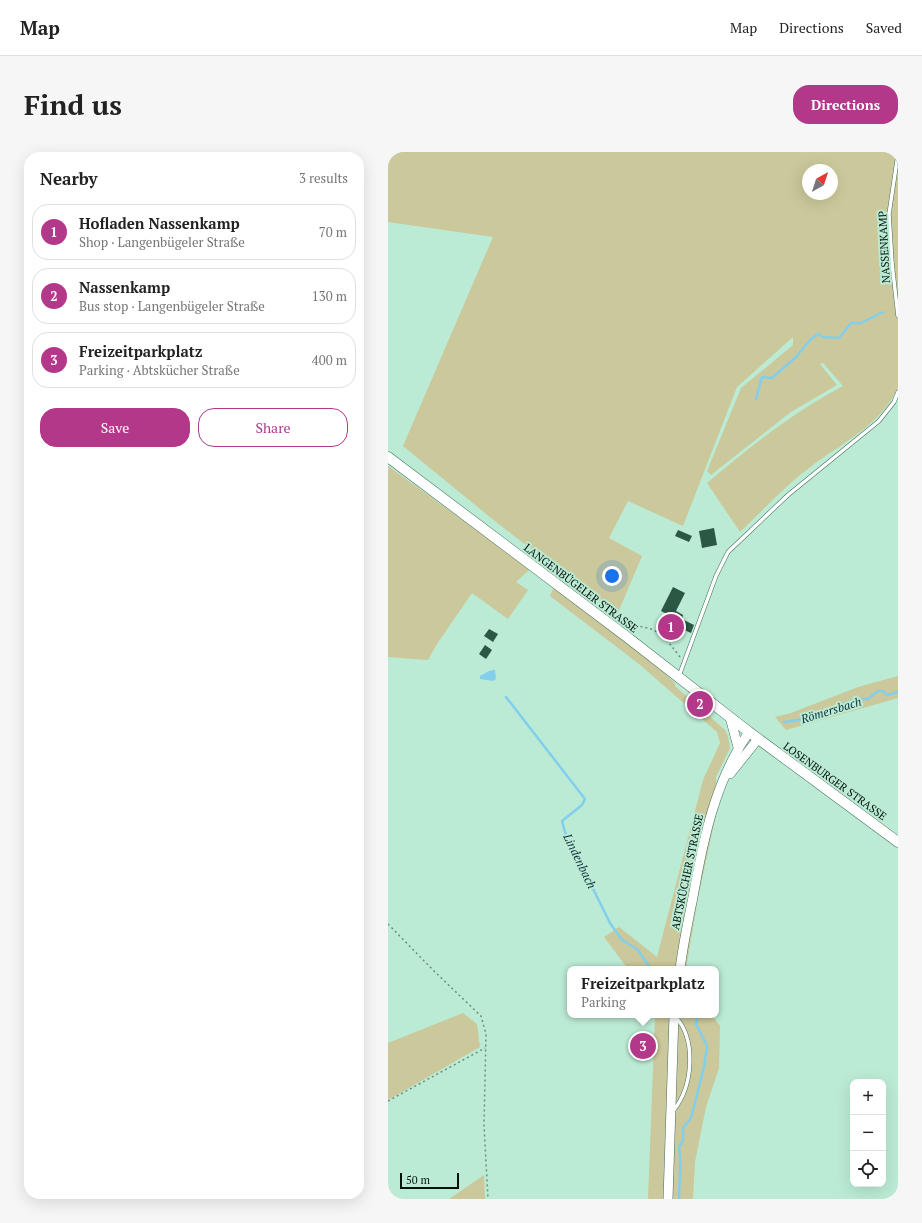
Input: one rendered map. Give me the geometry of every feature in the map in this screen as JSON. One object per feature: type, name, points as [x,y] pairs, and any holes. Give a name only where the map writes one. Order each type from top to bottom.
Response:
[{"type":"main road","name":"LANGENBÜGELER STRASSE","points":[[388,457],[627,637],[758,739]]},
{"type":"main road","name":"LOSENBURGER STRASSE","points":[[758,739],[898,842]]},
{"type":"street","points":[[730,717],[738,747]]},
{"type":"street","name":"ABTSKÜCHER STRASSE","points":[[681,966],[704,836],[712,807],[738,747],[749,732]]},
{"type":"street","name":"ABTSKÜCHER STRASSE","points":[[723,781],[758,739]]},
{"type":"street","points":[[668,1199],[674,1018]]},
{"type":"lane","name":"NASSENKAMP","points":[[898,154],[889,214],[892,263],[898,316]]},
{"type":"lane","points":[[679,677],[716,576],[728,552],[788,495],[879,421],[894,402],[898,392]]},
{"type":"lane","points":[[670,1115],[679,1104],[684,1092],[688,1071],[687,1038],[685,1029],[676,1018]]},
{"type":"path","points":[[627,637],[636,626],[649,627],[663,635],[684,664]]},
{"type":"path","points":[[388,924],[481,1016],[486,1034],[484,1125],[488,1199]]},
{"type":"path","points":[[388,1102],[485,1048]]},
{"type":"shaded area","points":[[388,152],[898,152],[898,387],[882,412],[871,423],[800,475],[740,532],[707,483],[772,431],[807,407],[843,386],[823,363],[820,364],[837,385],[791,412],[711,475],[707,471],[741,388],[793,345],[793,337],[737,387],[683,526],[628,501],[609,538],[642,556],[617,615],[496,522],[403,446],[493,237],[388,222]]},
{"type":"shaded area","points":[[388,466],[530,569],[516,582],[528,590],[508,619],[472,593],[437,644],[428,660],[388,657]]},
{"type":"shaded area","points":[[554,587],[654,663],[675,683],[675,686],[725,730],[728,736],[730,748],[716,777],[717,810],[698,898],[687,966],[626,966],[604,937],[619,927],[657,957],[703,780],[720,743],[717,732],[639,664],[550,596]]},
{"type":"shaded area","points":[[898,676],[898,698],[786,730],[775,717],[791,713],[858,687]]},
{"type":"shaded area","points":[[463,1013],[477,1024],[480,1047],[388,1100],[388,1043]]},
{"type":"shaded area","points":[[655,1018],[714,1018],[720,1026],[719,1068],[706,1107],[695,1162],[693,1199],[648,1199]]},
{"type":"shaded area","points":[[484,1175],[485,1199],[449,1199]]},
{"type":"water","points":[[495,670],[496,679],[493,681],[480,679],[480,676],[489,671]]},
{"type":"building","points":[[714,528],[717,545],[702,548],[699,531]]},
{"type":"building","points":[[678,530],[692,536],[689,542],[675,536]]},
{"type":"building","points":[[673,587],[685,593],[676,611],[683,615],[682,619],[694,625],[691,633],[665,618],[667,614],[661,611]]},
{"type":"building","points":[[489,629],[498,634],[493,642],[484,636]]},
{"type":"building","points":[[485,645],[492,650],[486,659],[479,654]]},
{"type":"waterway","points":[[756,399],[762,377],[772,378],[796,357],[810,340],[818,334],[823,337],[839,338],[851,323],[861,323],[883,312]]},
{"type":"waterway","name":"Römersbach","points":[[784,722],[805,719],[856,699],[868,699],[878,691],[883,691],[887,695],[898,692]]},
{"type":"waterway","name":"Lindenbach","points":[[506,697],[585,799],[582,805],[562,821],[565,832],[610,923],[622,940],[637,949],[649,966]]},
{"type":"waterway","name":"Lindenbach","points":[[679,1199],[679,1147],[683,1141],[683,1128],[691,1118],[704,1067],[707,1046],[696,1024],[696,1018]]},
{"type":"place","name":"Hofladen Nassenkamp","points":[[671,627]]},
{"type":"place","name":"Nassenkamp","points":[[700,704]]},
{"type":"place","name":"Freizeitparkplatz","points":[[643,1046]]}]
